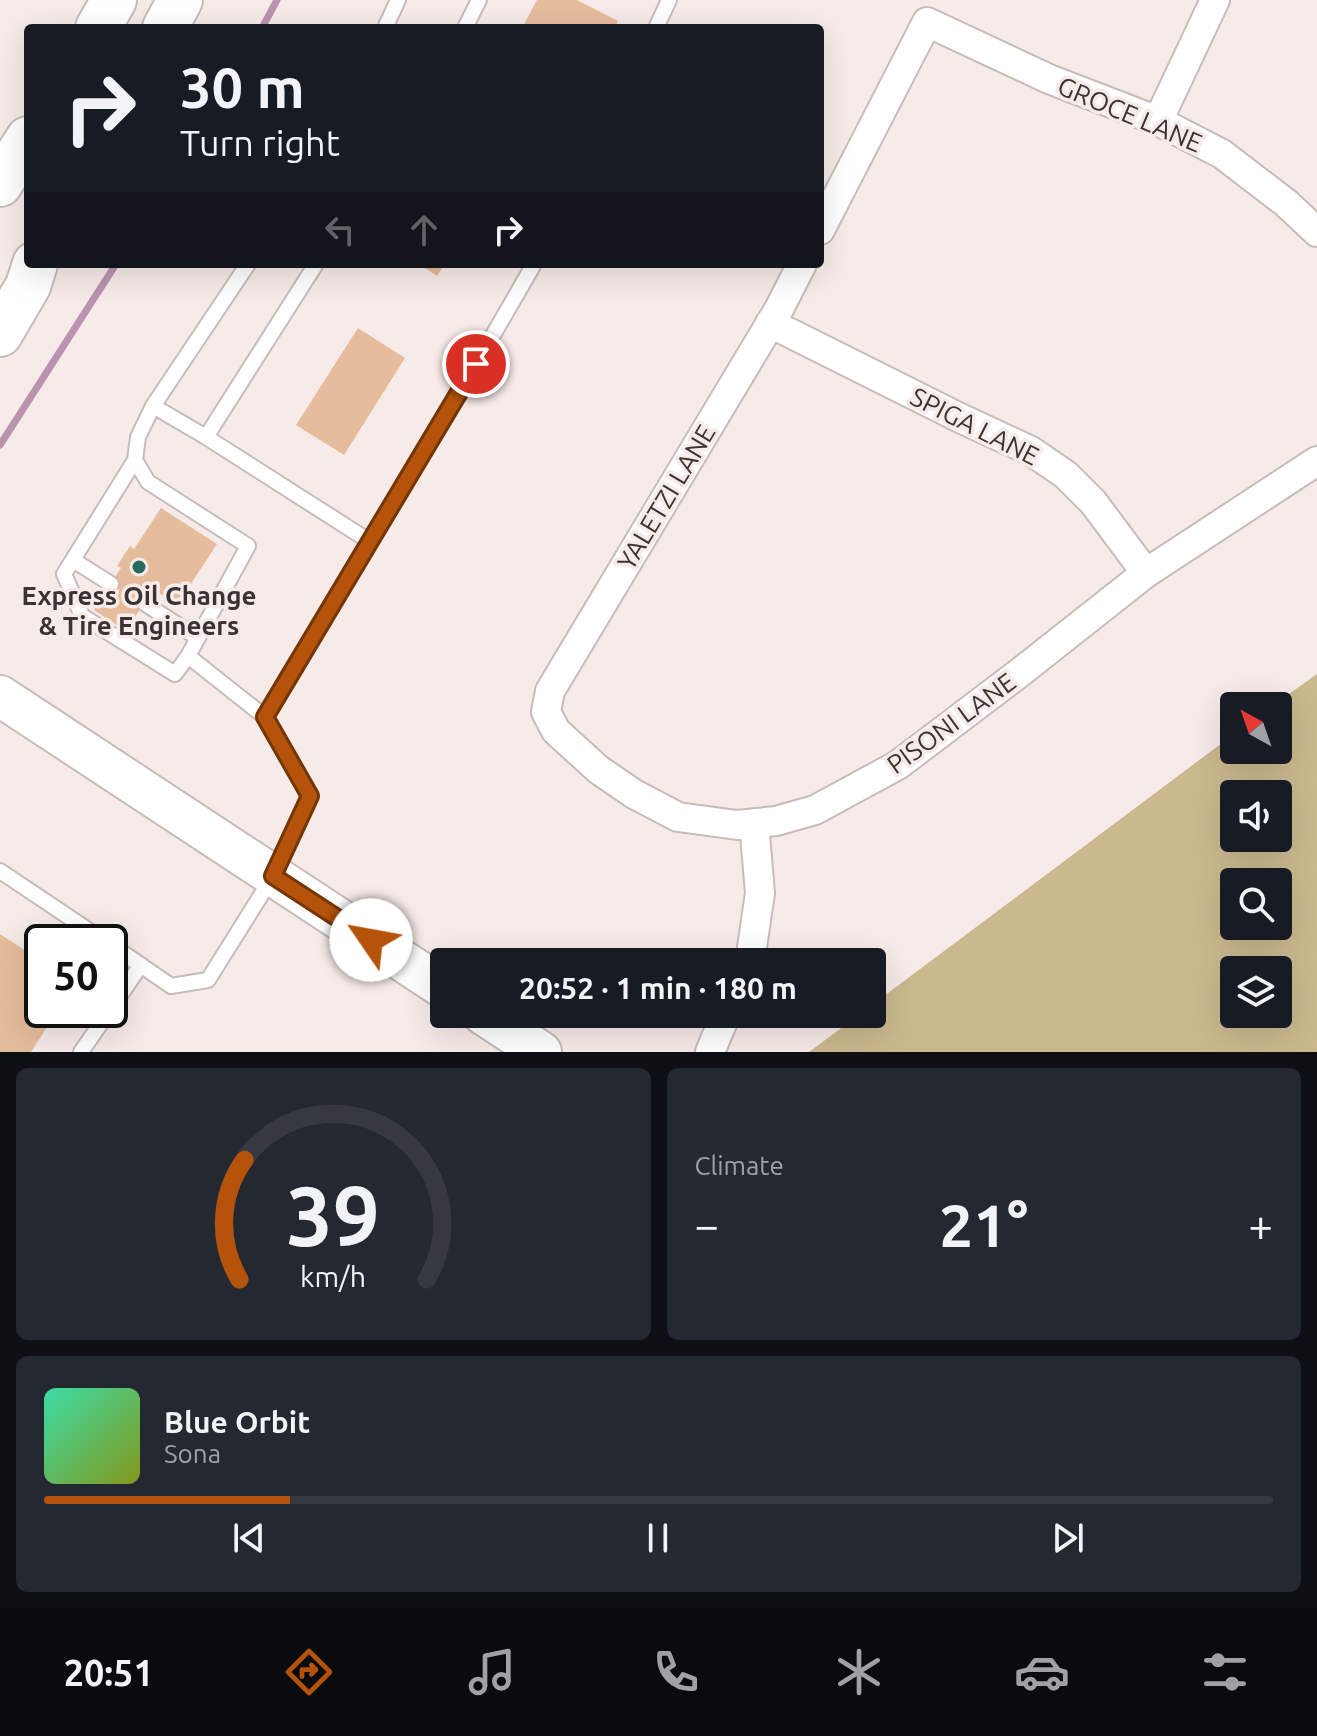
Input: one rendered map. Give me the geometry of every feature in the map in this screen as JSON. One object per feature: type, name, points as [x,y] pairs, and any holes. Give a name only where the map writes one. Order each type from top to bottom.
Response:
[{"type":"main road","points":[[100,24],[114,0]]},
{"type":"main road","points":[[167,24],[180,0]]},
{"type":"main road","points":[[0,184],[24,145]]},
{"type":"main road","points":[[0,294],[24,257]]},
{"type":"main road","points":[[0,334],[28,286],[34,268]]},
{"type":"main road","points":[[0,696],[430,979]]},
{"type":"main road","points":[[504,1028],[541,1052]]},
{"type":"street","points":[[1158,121],[1215,0]]},
{"type":"street","name":"GROCE LANE","points":[[824,222],[927,22],[1049,79],[1158,121],[1222,154],[1286,203],[1317,232]]},
{"type":"street","name":"YALETZI LANE","points":[[556,731],[546,712],[550,691],[800,268]]},
{"type":"street","name":"SPIGA LANE","points":[[770,323],[1031,451],[1066,475],[1093,502],[1146,573]]},
{"type":"street","name":"PISONI LANE","points":[[556,731],[599,770],[634,794],[678,817],[737,825],[776,821],[815,810],[898,765],[1146,573],[1317,461]]},
{"type":"street","points":[[752,948],[760,893],[754,823]]},
{"type":"street","points":[[710,1052],[720,1028]]},
{"type":"lane","points":[[387,24],[398,0]]},
{"type":"lane","points":[[467,24],[479,0]]},
{"type":"lane","points":[[658,24],[669,0]]},
{"type":"lane","points":[[135,460],[148,482],[248,546],[175,674],[82,616],[64,574],[135,460],[138,437],[153,406],[245,268]]},
{"type":"lane","points":[[206,437],[313,268]]},
{"type":"lane","points":[[265,717],[532,268]]},
{"type":"lane","points":[[153,406],[369,541]]},
{"type":"lane","points":[[73,560],[111,584]]},
{"type":"lane","points":[[144,603],[198,638]]},
{"type":"lane","points":[[128,956],[171,986],[208,980],[273,876],[310,796],[265,717],[188,656]]},
{"type":"lane","points":[[0,871],[80,924]]},
{"type":"lane","points":[[81,1052],[141,965]]},
{"type":"shaded area","points":[[1317,674],[1317,1052],[809,1052],[841,1028],[886,1028],[886,995],[1220,744],[1220,764],[1292,764],[1292,692]]},
{"type":"building","points":[[537,0],[577,0],[618,21],[617,24],[524,24]]},
{"type":"building","points":[[425,268],[442,268],[437,276]]},
{"type":"building","points":[[358,328],[405,358],[344,455],[296,425]]},
{"type":"building","points":[[161,508],[217,544],[177,605],[153,589],[126,631],[94,610],[121,568],[117,566],[130,546],[134,549]]},
{"type":"building","points":[[0,934],[24,949],[24,1028],[46,1028],[31,1052],[0,1052]]},
{"type":"waterway","points":[[264,24],[277,0]]},
{"type":"waterway","points":[[0,445],[113,268]]},
{"type":"place","name":"Express Oil Change & Tire Engineers","points":[[139,567]]},
{"type":"route","points":[[371,940],[273,876],[310,796],[265,717],[476,364]]}]
